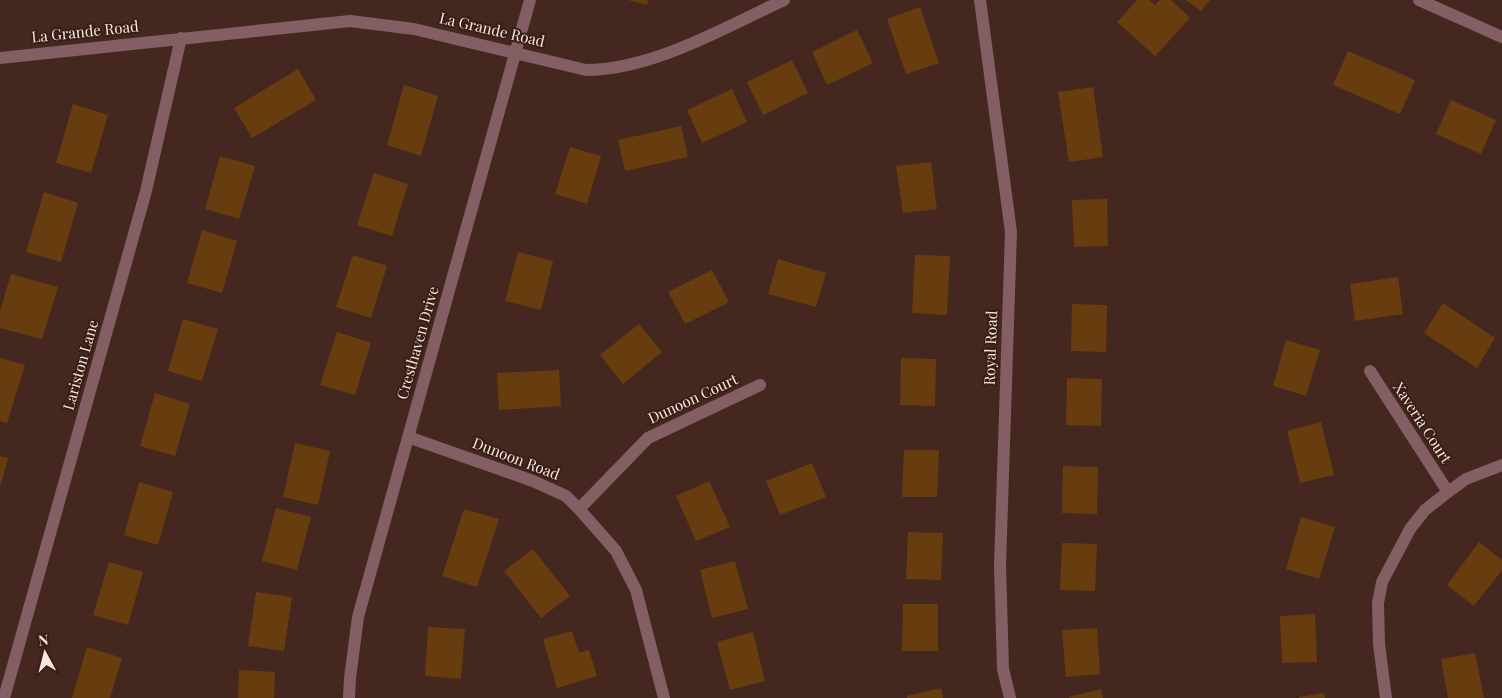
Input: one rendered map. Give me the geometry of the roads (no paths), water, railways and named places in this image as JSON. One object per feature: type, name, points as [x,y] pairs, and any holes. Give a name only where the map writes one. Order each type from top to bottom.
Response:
[{"type":"street","name":"Cresthaven Drive","points":[[350,698],[350,678],[358,617],[530,0]]},
{"type":"street","name":"La Grande Road","points":[[0,58],[350,21],[414,29],[586,70],[606,70],[667,54],[784,0]]},
{"type":"street","name":"Royal Road","points":[[980,0],[1011,232],[1000,565],[1004,668],[1010,698]]},
{"type":"street","points":[[1419,0],[1502,37]]},
{"type":"street","name":"Lariston Lane","points":[[4,698],[146,191],[181,38]]},
{"type":"street","name":"Xaveria Court","points":[[1370,371],[1448,492]]},
{"type":"street","name":"Dunoon Court","points":[[579,509],[648,438],[760,386]]},
{"type":"street","name":"Dunoon Road","points":[[408,437],[533,481],[566,496],[579,509],[616,551],[636,590],[664,698]]},
{"type":"street","points":[[1386,698],[1378,644],[1378,602],[1382,582],[1410,530],[1425,510],[1466,479],[1502,465]]}]
